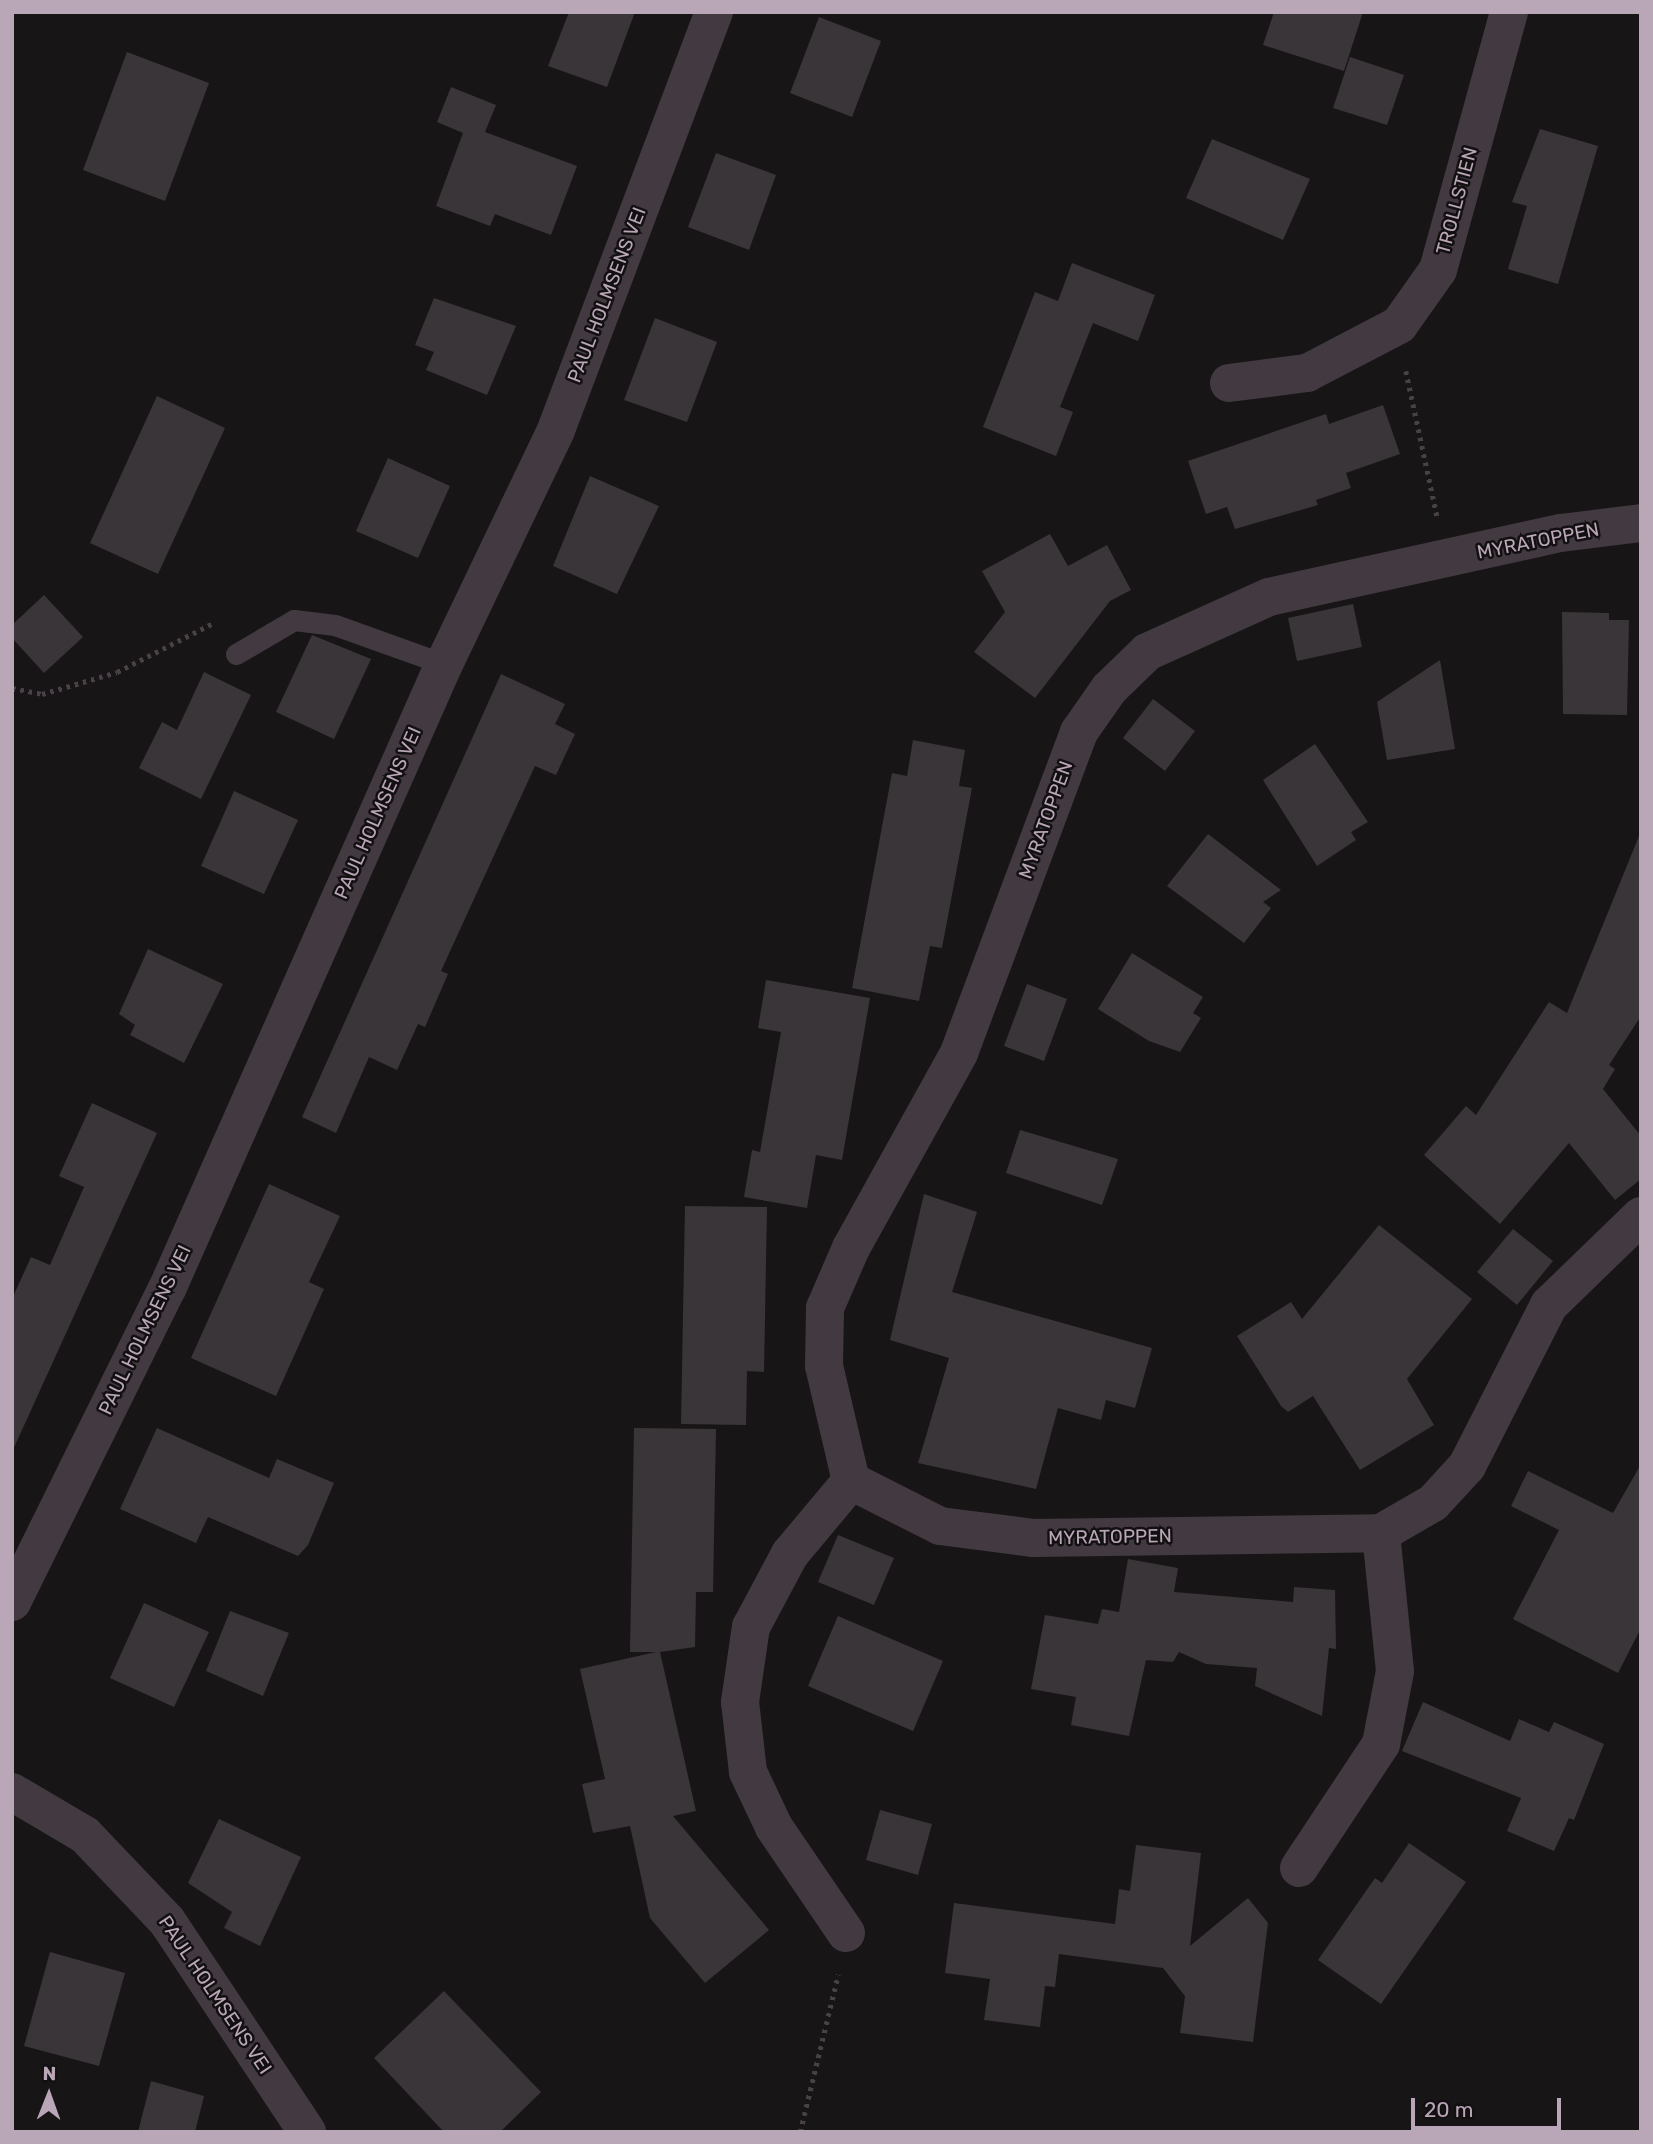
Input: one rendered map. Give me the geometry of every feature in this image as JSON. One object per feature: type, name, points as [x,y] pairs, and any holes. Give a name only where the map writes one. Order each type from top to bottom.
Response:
[{"type":"street","name":"PAUL HOLMSENS VEI","points":[[12,1602],[167,1289],[444,664],[556,430],[714,12]]},
{"type":"street","name":"TROLLSTIEN","points":[[1229,383],[1307,373],[1399,325],[1438,270],[1509,12]]},
{"type":"street","name":"MYRATOPPEN","points":[[1641,523],[1561,533],[1447,561],[1269,597],[1190,630],[1147,652],[1079,732],[959,1053],[851,1248],[825,1308],[824,1366],[850,1482],[940,1526],[1034,1538],[1381,1533],[1433,1503],[1467,1466],[1549,1305],[1641,1216]]},
{"type":"street","points":[[846,1933],[774,1827],[748,1772],[740,1702],[751,1626],[790,1554],[850,1482]]},
{"type":"street","points":[[1299,1868],[1381,1744],[1395,1671],[1381,1533]]},
{"type":"street","name":"PAUL HOLMSENS VEI","points":[[12,1792],[85,1835],[167,1921],[307,2132]]},
{"type":"lane","points":[[236,654],[294,620],[335,625],[444,664]]},
{"type":"path","points":[[1399,325],[1447,561]]},
{"type":"path","points":[[12,688],[42,694],[117,673],[221,620]]},
{"type":"path","points":[[800,2132],[846,1933]]},
{"type":"building","points":[[569,12],[635,12],[607,87],[548,66]]},
{"type":"building","points":[[1274,12],[1363,12],[1344,71],[1263,45]]},
{"type":"building","points":[[819,17],[881,41],[852,117],[790,93]]},
{"type":"building","points":[[127,52],[209,83],[165,201],[83,170]]},
{"type":"building","points":[[1350,57],[1404,75],[1387,125],[1333,108]]},
{"type":"building","points":[[451,87],[496,105],[485,132],[577,166],[551,235],[495,214],[490,226],[436,206],[463,133],[437,122]]},
{"type":"building","points":[[1540,129],[1598,146],[1558,284],[1508,269],[1527,206],[1512,202]]},
{"type":"building","points":[[1212,139],[1310,179],[1283,240],[1186,198]]},
{"type":"building","points":[[716,153],[776,175],[749,250],[688,227]]},
{"type":"building","points":[[1072,263],[1155,295],[1138,341],[1093,323],[1060,407],[1073,412],[1056,456],[983,427],[1035,292],[1058,301]]},
{"type":"building","points":[[434,298],[516,326],[487,395],[426,370],[434,352],[415,345]]},
{"type":"building","points":[[655,318],[717,342],[687,422],[624,400]]},
{"type":"building","points":[[157,396],[225,428],[158,574],[90,543]]},
{"type":"building","points":[[1383,405],[1400,454],[1346,473],[1351,488],[1316,500],[1318,505],[1235,529],[1227,507],[1206,514],[1188,461],[1326,414],[1329,424]]},
{"type":"building","points":[[388,458],[450,486],[418,558],[356,531]]},
{"type":"building","points":[[590,476],[659,506],[617,594],[553,566]]},
{"type":"building","points":[[1050,534],[1068,566],[1107,545],[1131,590],[1110,601],[1035,698],[974,652],[1005,612],[982,571]]},
{"type":"building","points":[[44,595],[83,637],[44,673],[12,638],[12,625]]},
{"type":"building","points":[[1353,604],[1362,647],[1297,661],[1288,618]]},
{"type":"building","points":[[1562,612],[1609,613],[1609,620],[1629,620],[1627,715],[1563,714]]},
{"type":"building","points":[[312,635],[371,659],[334,739],[276,712]]},
{"type":"building","points":[[1440,660],[1455,749],[1387,760],[1377,702]]},
{"type":"building","points":[[204,672],[251,695],[201,799],[139,768],[162,722],[177,730]]},
{"type":"building","points":[[501,674],[565,704],[555,724],[575,734],[556,775],[535,766],[441,971],[448,974],[425,1027],[418,1024],[397,1070],[369,1057],[336,1133],[302,1117]]},
{"type":"building","points":[[1153,699],[1195,731],[1165,771],[1123,738]]},
{"type":"building","points":[[913,740],[965,750],[959,786],[972,788],[942,948],[930,946],[919,1001],[852,988],[892,773],[907,776]]},
{"type":"building","points":[[1315,744],[1368,822],[1351,832],[1356,840],[1317,866],[1263,780]]},
{"type":"building","points":[[234,791],[298,820],[264,894],[201,866]]},
{"type":"building","points":[[1208,834],[1281,890],[1263,902],[1271,908],[1244,943],[1167,886]]},
{"type":"building","points":[[1639,836],[1641,1016],[1609,1065],[1615,1069],[1603,1089],[1641,1136],[1641,1179],[1615,1200],[1569,1143],[1500,1224],[1424,1155],[1466,1106],[1476,1115],[1549,1002],[1567,1013]]},
{"type":"building","points":[[148,949],[223,984],[184,1063],[130,1035],[135,1025],[119,1014]]},
{"type":"building","points":[[1132,953],[1203,997],[1193,1013],[1201,1018],[1180,1052],[1149,1041],[1098,1009]]},
{"type":"building","points":[[766,980],[870,998],[842,1160],[816,1155],[807,1208],[744,1197],[752,1150],[760,1152],[781,1032],[758,1028]]},
{"type":"building","points":[[1027,984],[1067,999],[1044,1061],[1004,1046]]},
{"type":"building","points":[[92,1103],[157,1133],[12,1452],[12,1299],[31,1257],[50,1265],[84,1187],[59,1176]]},
{"type":"building","points":[[1020,1130],[1118,1159],[1102,1205],[1006,1173]]},
{"type":"building","points":[[269,1184],[340,1216],[309,1282],[324,1289],[276,1396],[191,1358]]},
{"type":"building","points":[[924,1194],[977,1212],[952,1292],[1152,1348],[1135,1408],[1106,1400],[1101,1420],[1058,1408],[1036,1489],[918,1463],[949,1358],[890,1340]]},
{"type":"building","points":[[685,1206],[767,1207],[764,1372],[747,1371],[746,1425],[681,1424]]},
{"type":"building","points":[[1379,1225],[1472,1299],[1407,1379],[1434,1425],[1360,1470],[1313,1396],[1288,1412],[1281,1406],[1237,1336],[1291,1302],[1302,1319]]},
{"type":"building","points":[[1513,1229],[1553,1261],[1517,1305],[1477,1272]]},
{"type":"building","points":[[157,1428],[269,1478],[277,1459],[334,1483],[308,1545],[298,1556],[208,1517],[196,1543],[120,1509]]},
{"type":"building","points":[[634,1428],[716,1429],[713,1592],[696,1592],[695,1647],[660,1652],[696,1811],[673,1816],[769,1930],[705,1983],[650,1918],[630,1826],[593,1833],[582,1784],[605,1779],[580,1669],[656,1652],[630,1652]]},
{"type":"building","points":[[1641,1464],[1641,1628],[1618,1673],[1513,1619],[1559,1530],[1511,1506],[1528,1471],[1613,1513]]},
{"type":"building","points":[[838,1535],[894,1558],[874,1605],[818,1582]]},
{"type":"building","points":[[1128,1559],[1178,1568],[1174,1592],[1293,1602],[1294,1587],[1335,1590],[1336,1649],[1329,1648],[1322,1716],[1255,1686],[1257,1668],[1206,1664],[1179,1652],[1173,1662],[1146,1660],[1129,1736],[1071,1725],[1076,1697],[1031,1689],[1045,1615],[1098,1624],[1102,1609],[1119,1612]]},
{"type":"building","points":[[144,1603],[209,1632],[174,1707],[110,1678]]},
{"type":"building","points":[[230,1611],[289,1633],[263,1696],[206,1671]]},
{"type":"building","points":[[838,1616],[943,1661],[913,1731],[808,1686]]},
{"type":"building","points":[[1423,1702],[1510,1741],[1519,1719],[1549,1732],[1554,1722],[1604,1744],[1574,1820],[1569,1818],[1554,1851],[1507,1831],[1521,1798],[1402,1751]]},
{"type":"building","points":[[880,1810],[932,1824],[918,1875],[866,1860]]},
{"type":"building","points":[[219,1819],[301,1857],[260,1946],[224,1928],[232,1912],[188,1883]]},
{"type":"building","points":[[1409,1843],[1466,1882],[1381,2004],[1318,1960],[1375,1878],[1382,1883]]},
{"type":"building","points":[[1136,1845],[1201,1853],[1190,1946],[1248,1898],[1268,1923],[1253,2042],[1180,2033],[1185,1996],[1163,1968],[1059,1954],[1055,1987],[1045,1986],[1040,2027],[984,2020],[990,1979],[945,1973],[954,1903],[1115,1924],[1119,1889],[1130,1891]]},
{"type":"building","points":[[50,1952],[125,1973],[99,2066],[24,2046]]},
{"type":"building","points":[[444,1991],[541,2092],[500,2132],[444,2132],[374,2058]]},
{"type":"building","points":[[151,2081],[204,2096],[195,2132],[138,2132]]}]
